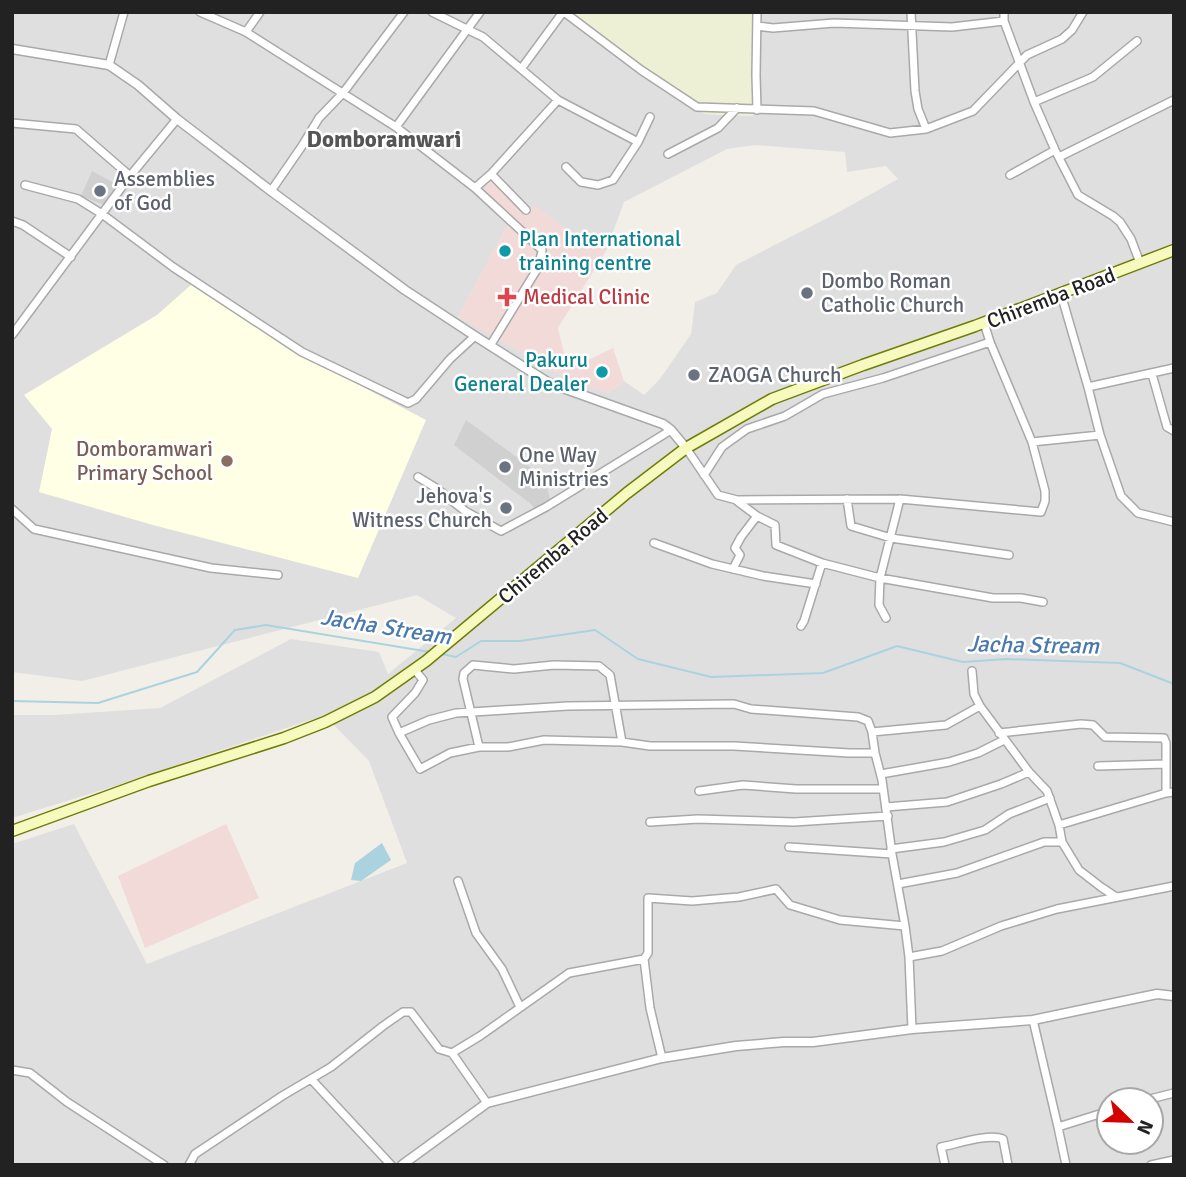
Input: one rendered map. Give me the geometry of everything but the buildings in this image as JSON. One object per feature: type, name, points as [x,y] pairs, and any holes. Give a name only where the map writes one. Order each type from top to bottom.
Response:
[{"type":"main road","name":"Chiremba Road","points":[[12,831],[149,781],[284,738],[326,722],[375,697],[426,662],[686,447],[772,399],[984,323],[1174,250]]},
{"type":"street","points":[[109,65],[124,12]]},
{"type":"street","points":[[200,12],[246,32],[396,127],[475,188],[542,250],[539,267],[490,346]]},
{"type":"street","points":[[246,32],[260,12]]},
{"type":"street","points":[[271,191],[319,118],[343,93],[404,12]]},
{"type":"street","points":[[432,12],[483,37],[558,100],[638,142]]},
{"type":"street","points":[[396,127],[480,12]]},
{"type":"street","points":[[521,69],[563,12],[641,70],[697,107],[814,111],[890,133],[926,130],[973,111],[1027,55],[1062,39],[1072,30],[1083,12]]},
{"type":"street","points":[[757,12],[757,110]]},
{"type":"street","points":[[911,12],[916,100],[926,130]]},
{"type":"street","points":[[1004,12],[1004,22],[1034,102],[1078,195],[1120,222],[1131,239],[1140,263]]},
{"type":"street","points":[[757,26],[773,29],[834,23],[952,27],[1004,22]]},
{"type":"street","points":[[1034,102],[1093,77],[1137,41]]},
{"type":"street","points":[[12,49],[109,65],[271,191],[405,290],[490,346],[550,383],[671,429],[718,495],[737,500],[900,499],[1041,512],[1045,491],[1032,442],[984,323]]},
{"type":"street","points":[[475,188],[558,100]]},
{"type":"street","points":[[1010,175],[1174,100]]},
{"type":"street","points":[[668,154],[718,128],[737,108]]},
{"type":"street","points":[[566,166],[581,181],[598,185],[613,180],[638,142],[650,117]]},
{"type":"street","points":[[12,335],[130,176],[177,119]]},
{"type":"street","points":[[12,123],[76,130],[130,176]]},
{"type":"street","points":[[491,174],[526,210]]},
{"type":"street","points":[[25,185],[78,199],[173,267],[302,352],[408,403],[416,399],[450,359],[475,336]]},
{"type":"street","points":[[12,220],[71,257]]},
{"type":"street","points":[[1061,294],[1100,435],[1121,496],[1138,513],[1174,522]]},
{"type":"street","points":[[704,475],[722,447],[747,429],[785,415],[823,394],[883,378],[990,342]]},
{"type":"street","points":[[876,361],[883,378]]},
{"type":"street","points":[[1088,387],[1174,368]]},
{"type":"street","points":[[1152,374],[1167,427],[1174,431]]},
{"type":"street","points":[[418,477],[465,511],[501,531],[546,508],[671,429]]},
{"type":"street","points":[[1032,442],[1100,435]]},
{"type":"street","points":[[847,499],[851,526],[891,538],[1009,555]]},
{"type":"street","points":[[886,618],[878,605],[880,579],[900,499]]},
{"type":"street","points":[[737,500],[757,516],[775,525],[776,545],[822,563],[880,579],[993,598],[1021,598],[1044,602]]},
{"type":"street","points":[[12,509],[34,529],[211,568],[278,575]]},
{"type":"street","points":[[733,569],[740,555],[735,548],[757,516]]},
{"type":"street","points":[[654,543],[733,569],[816,584]]},
{"type":"street","points":[[801,626],[822,563]]},
{"type":"street","points":[[479,747],[463,679],[464,673],[474,665],[514,669],[554,665],[599,666],[610,675],[622,742]]},
{"type":"street","points":[[415,670],[423,680],[415,693],[392,717],[420,769],[450,753],[544,740],[875,753]]},
{"type":"street","points":[[972,671],[974,694],[980,706],[1029,772],[1047,791],[1062,842],[1079,870],[1116,897]]},
{"type":"street","points":[[399,733],[429,720],[456,713],[568,706],[734,704],[751,709],[858,717],[868,721],[881,774],[905,926],[912,1029]]},
{"type":"street","points":[[872,732],[946,725],[980,706]]},
{"type":"street","points":[[881,774],[978,754],[1001,736],[1081,724],[1093,725],[1105,737],[1164,738],[1170,792],[1059,825]]},
{"type":"street","points":[[1098,766],[1166,764]]},
{"type":"street","points":[[886,807],[947,802],[1029,772]]},
{"type":"street","points":[[699,791],[743,785],[796,789],[883,789]]},
{"type":"street","points":[[789,847],[892,851],[944,842],[985,830],[1009,814],[1049,798]]},
{"type":"street","points":[[650,821],[794,822],[888,816]]},
{"type":"street","points":[[898,884],[957,873],[1044,842],[1062,842]]},
{"type":"street","points":[[458,881],[476,933],[502,969],[520,1007]]},
{"type":"street","points":[[909,957],[942,951],[1001,926],[1057,909],[1174,886]]},
{"type":"street","points":[[662,1058],[650,1008],[644,959],[648,953],[648,898],[692,901],[739,897],[776,889],[790,905],[840,920],[905,926]]},
{"type":"street","points":[[452,1054],[569,973],[644,959]]},
{"type":"street","points":[[405,1164],[487,1103],[662,1058],[736,1046],[813,1042],[912,1029],[1033,1020],[1157,994],[1174,996]]},
{"type":"street","points":[[189,1165],[195,1154],[331,1067],[403,1012],[411,1013],[439,1049],[452,1054],[487,1103]]},
{"type":"street","points":[[1033,1020],[1066,1165]]},
{"type":"street","points":[[12,1070],[30,1073],[67,1102],[164,1165]]},
{"type":"street","points":[[311,1079],[391,1165]]},
{"type":"street","points":[[1058,1127],[1095,1115]]},
{"type":"street","points":[[945,1165],[941,1147],[999,1137],[1003,1139],[1008,1165]]},
{"type":"street","points":[[1151,1165],[1174,1160]]},
{"type":"shaded area","points":[[12,12],[573,12],[704,114],[753,116],[752,12],[1174,12],[1174,1165],[12,1165],[12,844],[74,824],[147,964],[407,863],[369,761],[326,717],[12,818],[12,715],[160,708],[291,639],[379,652],[388,674],[456,618],[417,595],[82,681],[12,672]],"holes":[[[754,145],[845,152],[847,172],[886,166],[898,179],[736,265],[717,293],[695,302],[691,334],[660,379],[644,395],[624,381],[608,393],[458,317],[509,223],[534,206],[569,231],[606,251],[624,202],[727,149]]]},
{"type":"shaded area","points":[[573,12],[752,12],[753,116],[704,114]]},
{"type":"shaded area","name":"Assemblies of God","points":[[92,171],[120,186],[104,205],[81,196]]},
{"type":"shaded area","points":[[498,174],[530,210],[535,205],[569,231],[606,251],[558,328],[568,370],[613,348],[624,381],[608,393],[571,381],[458,317],[509,223],[480,192]]},
{"type":"shaded area","name":"Domboramwari Primary School","points":[[192,284],[306,357],[426,420],[358,578],[153,525],[39,492],[52,429],[24,395],[157,315]]},
{"type":"shaded area","name":"One Way Ministries","points":[[466,420],[545,478],[551,504],[537,513],[532,505],[454,445]]},
{"type":"shaded area","points":[[226,824],[259,898],[145,948],[118,876]]},
{"type":"water","points":[[382,843],[391,860],[361,881],[351,880],[355,863]]},
{"type":"waterway","name":"Jacha Stream","points":[[12,701],[98,703],[197,672],[235,630],[266,625],[430,652]]},
{"type":"waterway","name":"Jacha Stream","points":[[442,654],[456,657],[481,641],[520,641],[595,630],[638,659],[711,677],[823,673],[897,646],[963,662],[1006,659],[1120,663],[1174,684]]},
{"type":"place","name":"Assemblies of God","points":[[100,191]]},
{"type":"place","name":"Plan International training centre","points":[[505,251]]},
{"type":"place","name":"Dombo Roman Catholic Church","points":[[807,293]]},
{"type":"place","name":"Medical Clinic","points":[[507,297]]},
{"type":"place","name":"Pakuru General Dealer","points":[[602,372]]},
{"type":"place","name":"ZAOGA Church","points":[[694,375]]},
{"type":"place","name":"Domboramwari Primary School","points":[[227,461]]},
{"type":"place","name":"One Way Ministries","points":[[505,467]]},
{"type":"place","name":"Jehova's Witness Church","points":[[506,508]]},
{"type":"district","name":"Domboramwari","points":[[384,139]]}]
